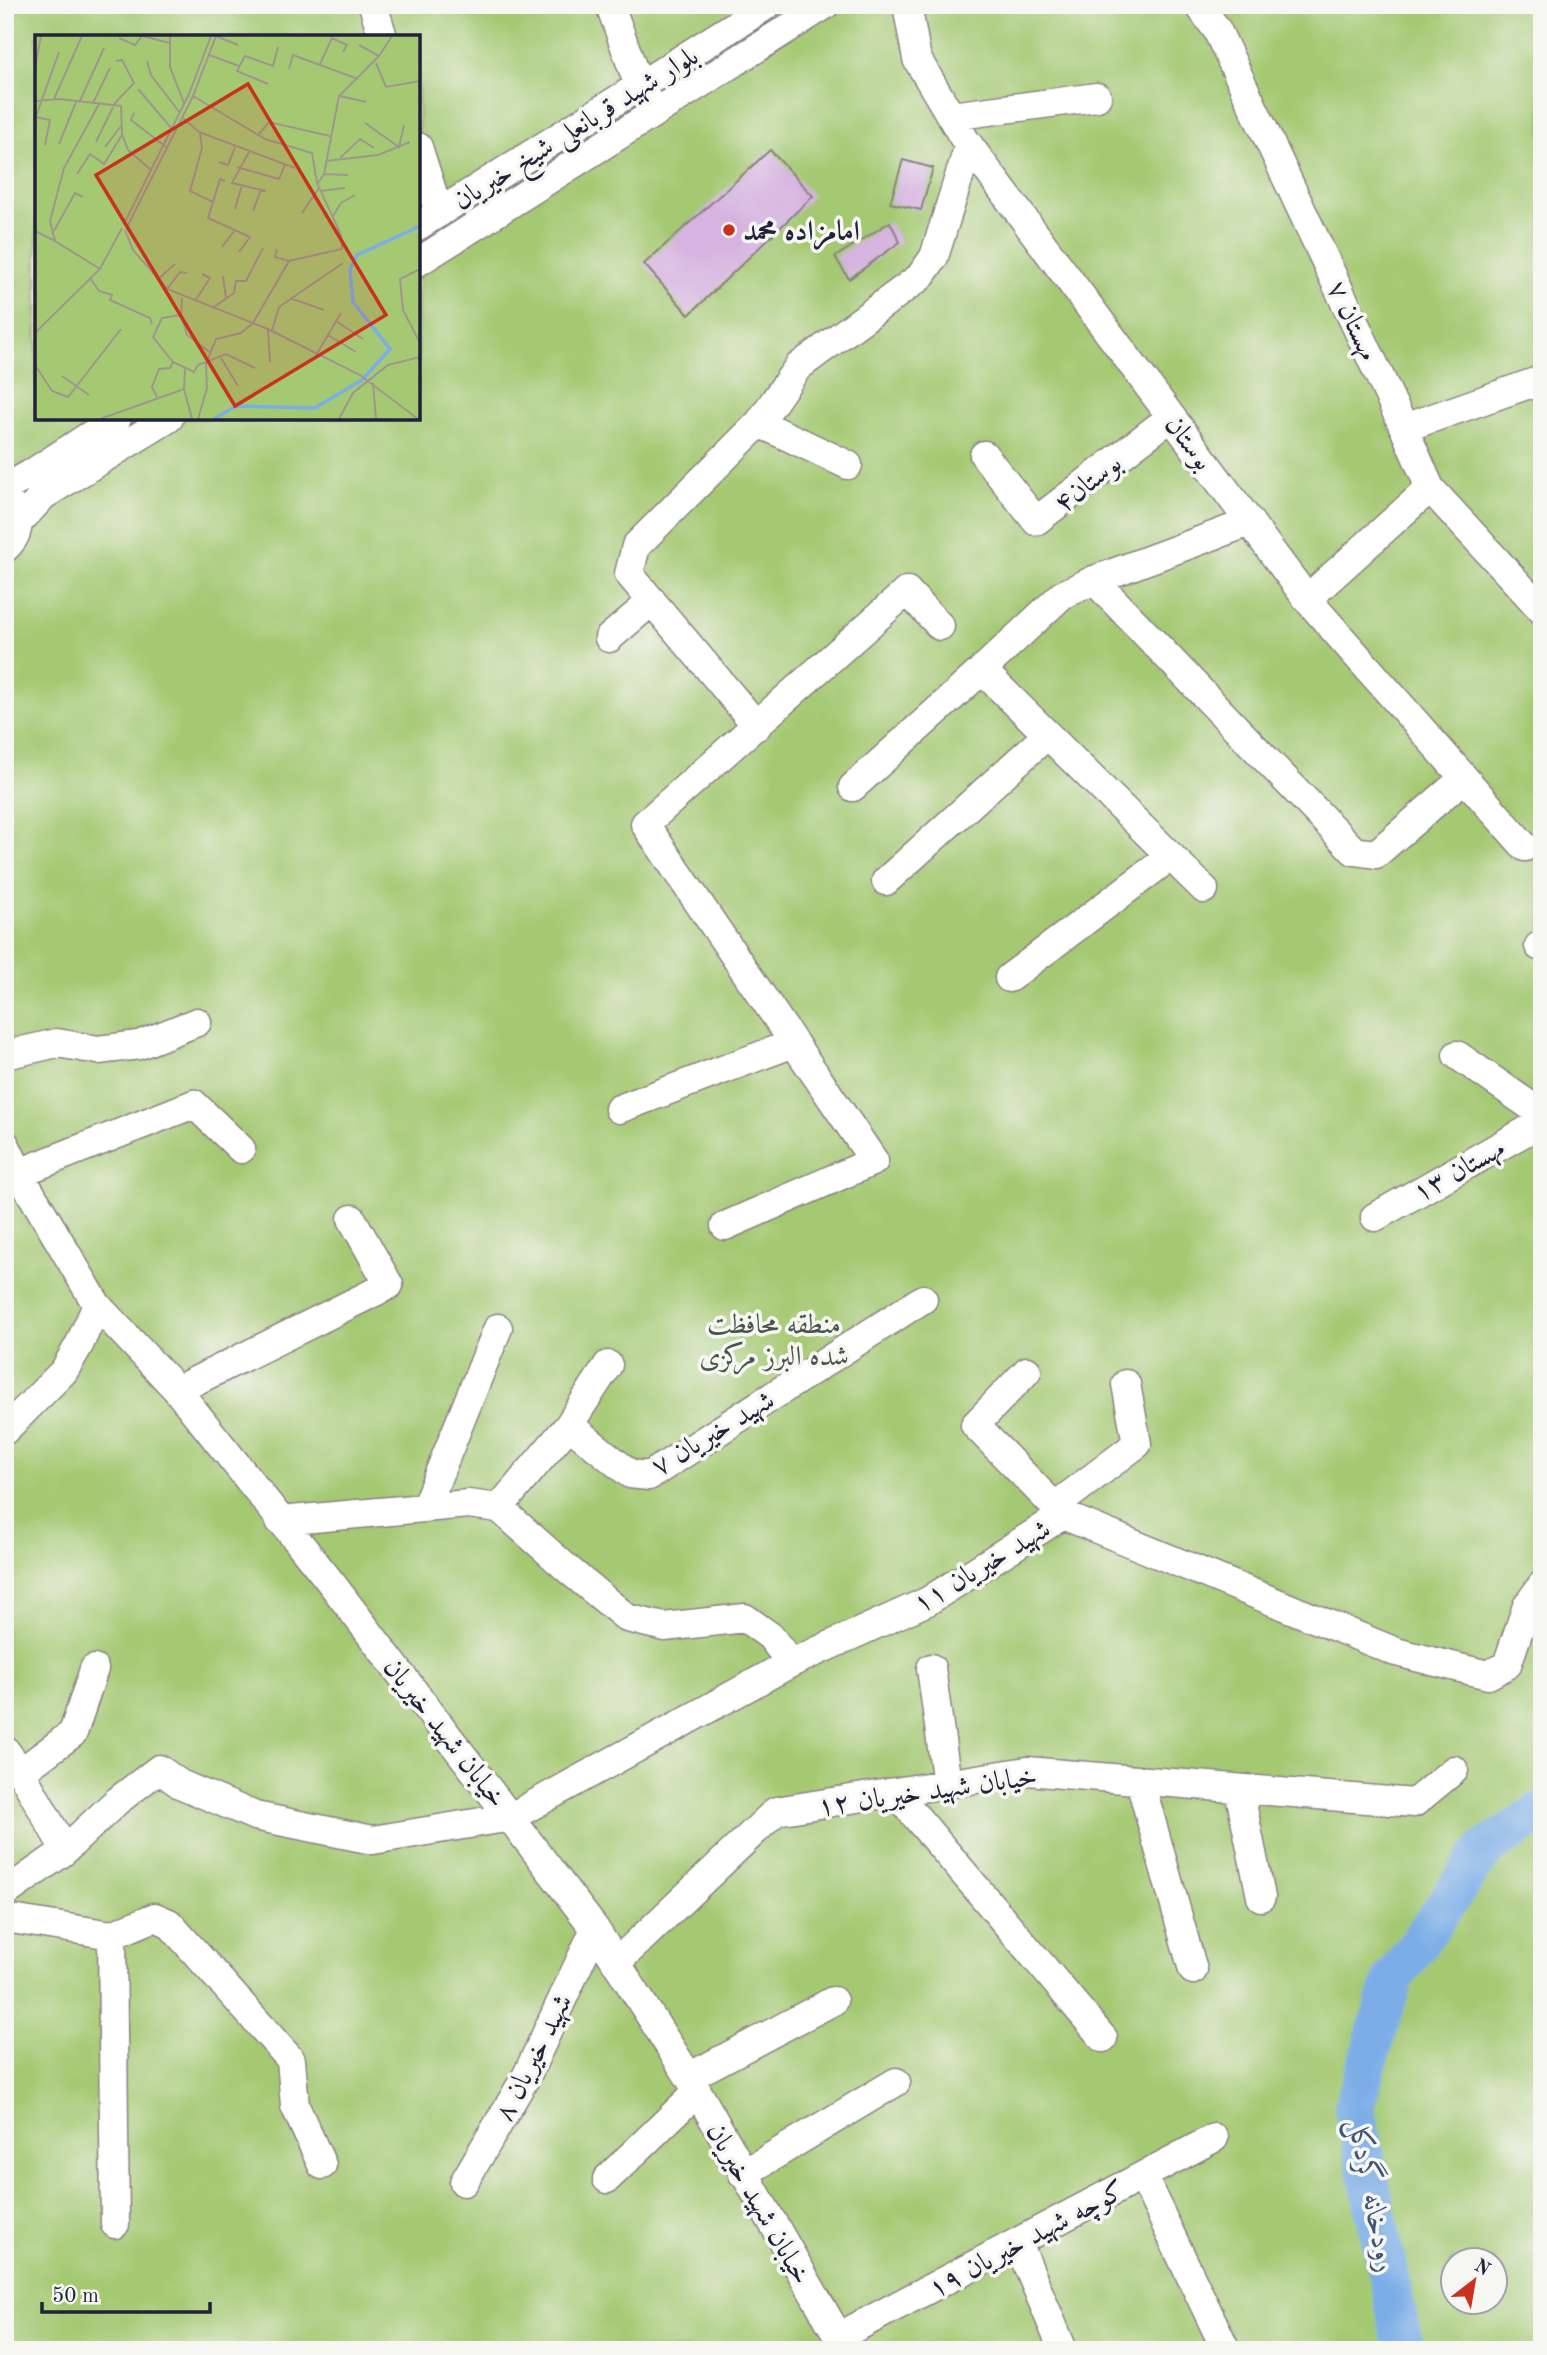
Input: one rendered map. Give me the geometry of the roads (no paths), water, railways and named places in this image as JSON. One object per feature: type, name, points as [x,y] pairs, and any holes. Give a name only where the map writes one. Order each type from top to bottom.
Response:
[{"type":"street","points":[[373,5],[382,35]]},
{"type":"street","points":[[610,5],[639,86],[655,112]]},
{"type":"street","name":"بلوار شهید قربانعلی شیخ خیریان","points":[[429,219],[767,5]]},
{"type":"street","points":[[420,261],[825,5]]},
{"type":"street","name":"بوستان","points":[[907,5],[917,59],[969,145],[1307,599],[1525,847]]},
{"type":"street","name":"مهستان ۷","points":[[1199,5],[1217,30],[1430,488],[1542,610]]},
{"type":"street","points":[[951,116],[1097,97]]},
{"type":"street","points":[[757,726],[629,574],[636,546],[759,423],[798,367],[920,277],[934,257],[969,145]]},
{"type":"street","points":[[420,160],[429,219]]},
{"type":"street","points":[[1404,428],[1535,382],[1542,388]]},
{"type":"street","name":"بوستان۴","points":[[984,455],[1036,521],[1171,417]]},
{"type":"street","points":[[5,488],[114,420]]},
{"type":"street","points":[[5,548],[17,533],[12,511],[44,495],[166,420]]},
{"type":"street","points":[[759,423],[848,465]]},
{"type":"street","points":[[1307,599],[1430,488]]},
{"type":"street","points":[[853,786],[1062,595],[1094,580],[1250,522]]},
{"type":"street","points":[[1094,580],[1354,851],[1376,854],[1464,778]]},
{"type":"street","points":[[725,1226],[874,1160],[645,824],[907,591],[940,626]]},
{"type":"street","points":[[609,638],[652,601]]},
{"type":"street","points":[[982,670],[1204,889]]},
{"type":"street","points":[[886,881],[1047,735]]},
{"type":"street","points":[[1009,978],[1171,856]]},
{"type":"street","points":[[5,1055],[57,1043],[98,1049],[139,1045],[197,1022]]},
{"type":"street","points":[[619,1109],[794,1043]]},
{"type":"street","points":[[1457,1055],[1542,1114]]},
{"type":"street","points":[[19,1173],[194,1104],[241,1150]]},
{"type":"street","name":"مهستان ۱۳","points":[[1375,1217],[1542,1122]]},
{"type":"street","name":"خیابان شهید خیریان","points":[[5,1144],[19,1173],[97,1305],[177,1390],[332,1584],[595,1929],[693,2085],[842,2344]]},
{"type":"street","points":[[177,1390],[390,1285],[352,1219]]},
{"type":"street","name":"شهید خیریان ۷","points":[[569,1425],[630,1474],[649,1476],[923,1299]]},
{"type":"street","points":[[5,1429],[64,1371],[97,1305]]},
{"type":"street","points":[[425,1508],[498,1328]]},
{"type":"street","points":[[79,1345],[134,1345]]},
{"type":"street","points":[[499,1508],[569,1425],[608,1366]]},
{"type":"street","points":[[1027,1371],[975,1425],[1059,1511],[1137,1444],[1126,1384]]},
{"type":"street","points":[[280,1521],[468,1504],[499,1508],[570,1572],[627,1618],[664,1627],[745,1618],[770,1636],[791,1662]]},
{"type":"street","name":"شهید خیریان ۱۱","points":[[65,1850],[116,1802],[159,1769],[180,1784],[255,1816],[373,1840],[512,1817],[791,1662],[928,1601],[1059,1511],[1396,1652],[1488,1675],[1507,1665],[1527,1606],[1542,1585]]},
{"type":"street","points":[[931,1668],[947,1784]]},
{"type":"street","points":[[5,1893],[65,1850],[13,1761],[73,1733],[94,1669]]},
{"type":"street","name":"خیابان شهید خیریان ۱۲","points":[[616,1964],[776,1811],[1027,1771],[1414,1803],[1454,1770]]},
{"type":"street","points":[[1140,1781],[1193,1970]]},
{"type":"street","points":[[1239,1789],[1261,1897]]},
{"type":"street","points":[[896,1793],[1103,2038]]},
{"type":"street","points":[[5,1917],[112,1935],[155,1917],[169,1923],[291,2060],[295,2106],[322,2165]]},
{"type":"street","name":"شهید خیریان ۸","points":[[464,2182],[527,2075],[595,1929]]},
{"type":"street","points":[[112,1935],[115,2224]]},
{"type":"street","points":[[607,2179],[693,2085],[833,2001]]},
{"type":"street","points":[[743,2174],[896,2082]]},
{"type":"street","name":"کوچه شهید خیریان ۱۹","points":[[842,2344],[1018,2243],[1214,2138]]},
{"type":"street","points":[[1143,2176],[1226,2350]]},
{"type":"street","points":[[1018,2243],[1063,2350]]},
{"type":"waterway","name":"رودخانه گردکل","points":[[1404,2350],[1354,2106],[1393,1979],[1484,1850],[1542,1811]]},
{"type":"place","name":"امامزاده محمد","points":[[729,230]]},
{"type":"park label","name":"منطقه محافظت شده البرز مرکزی","points":[[774,1339]]}]
